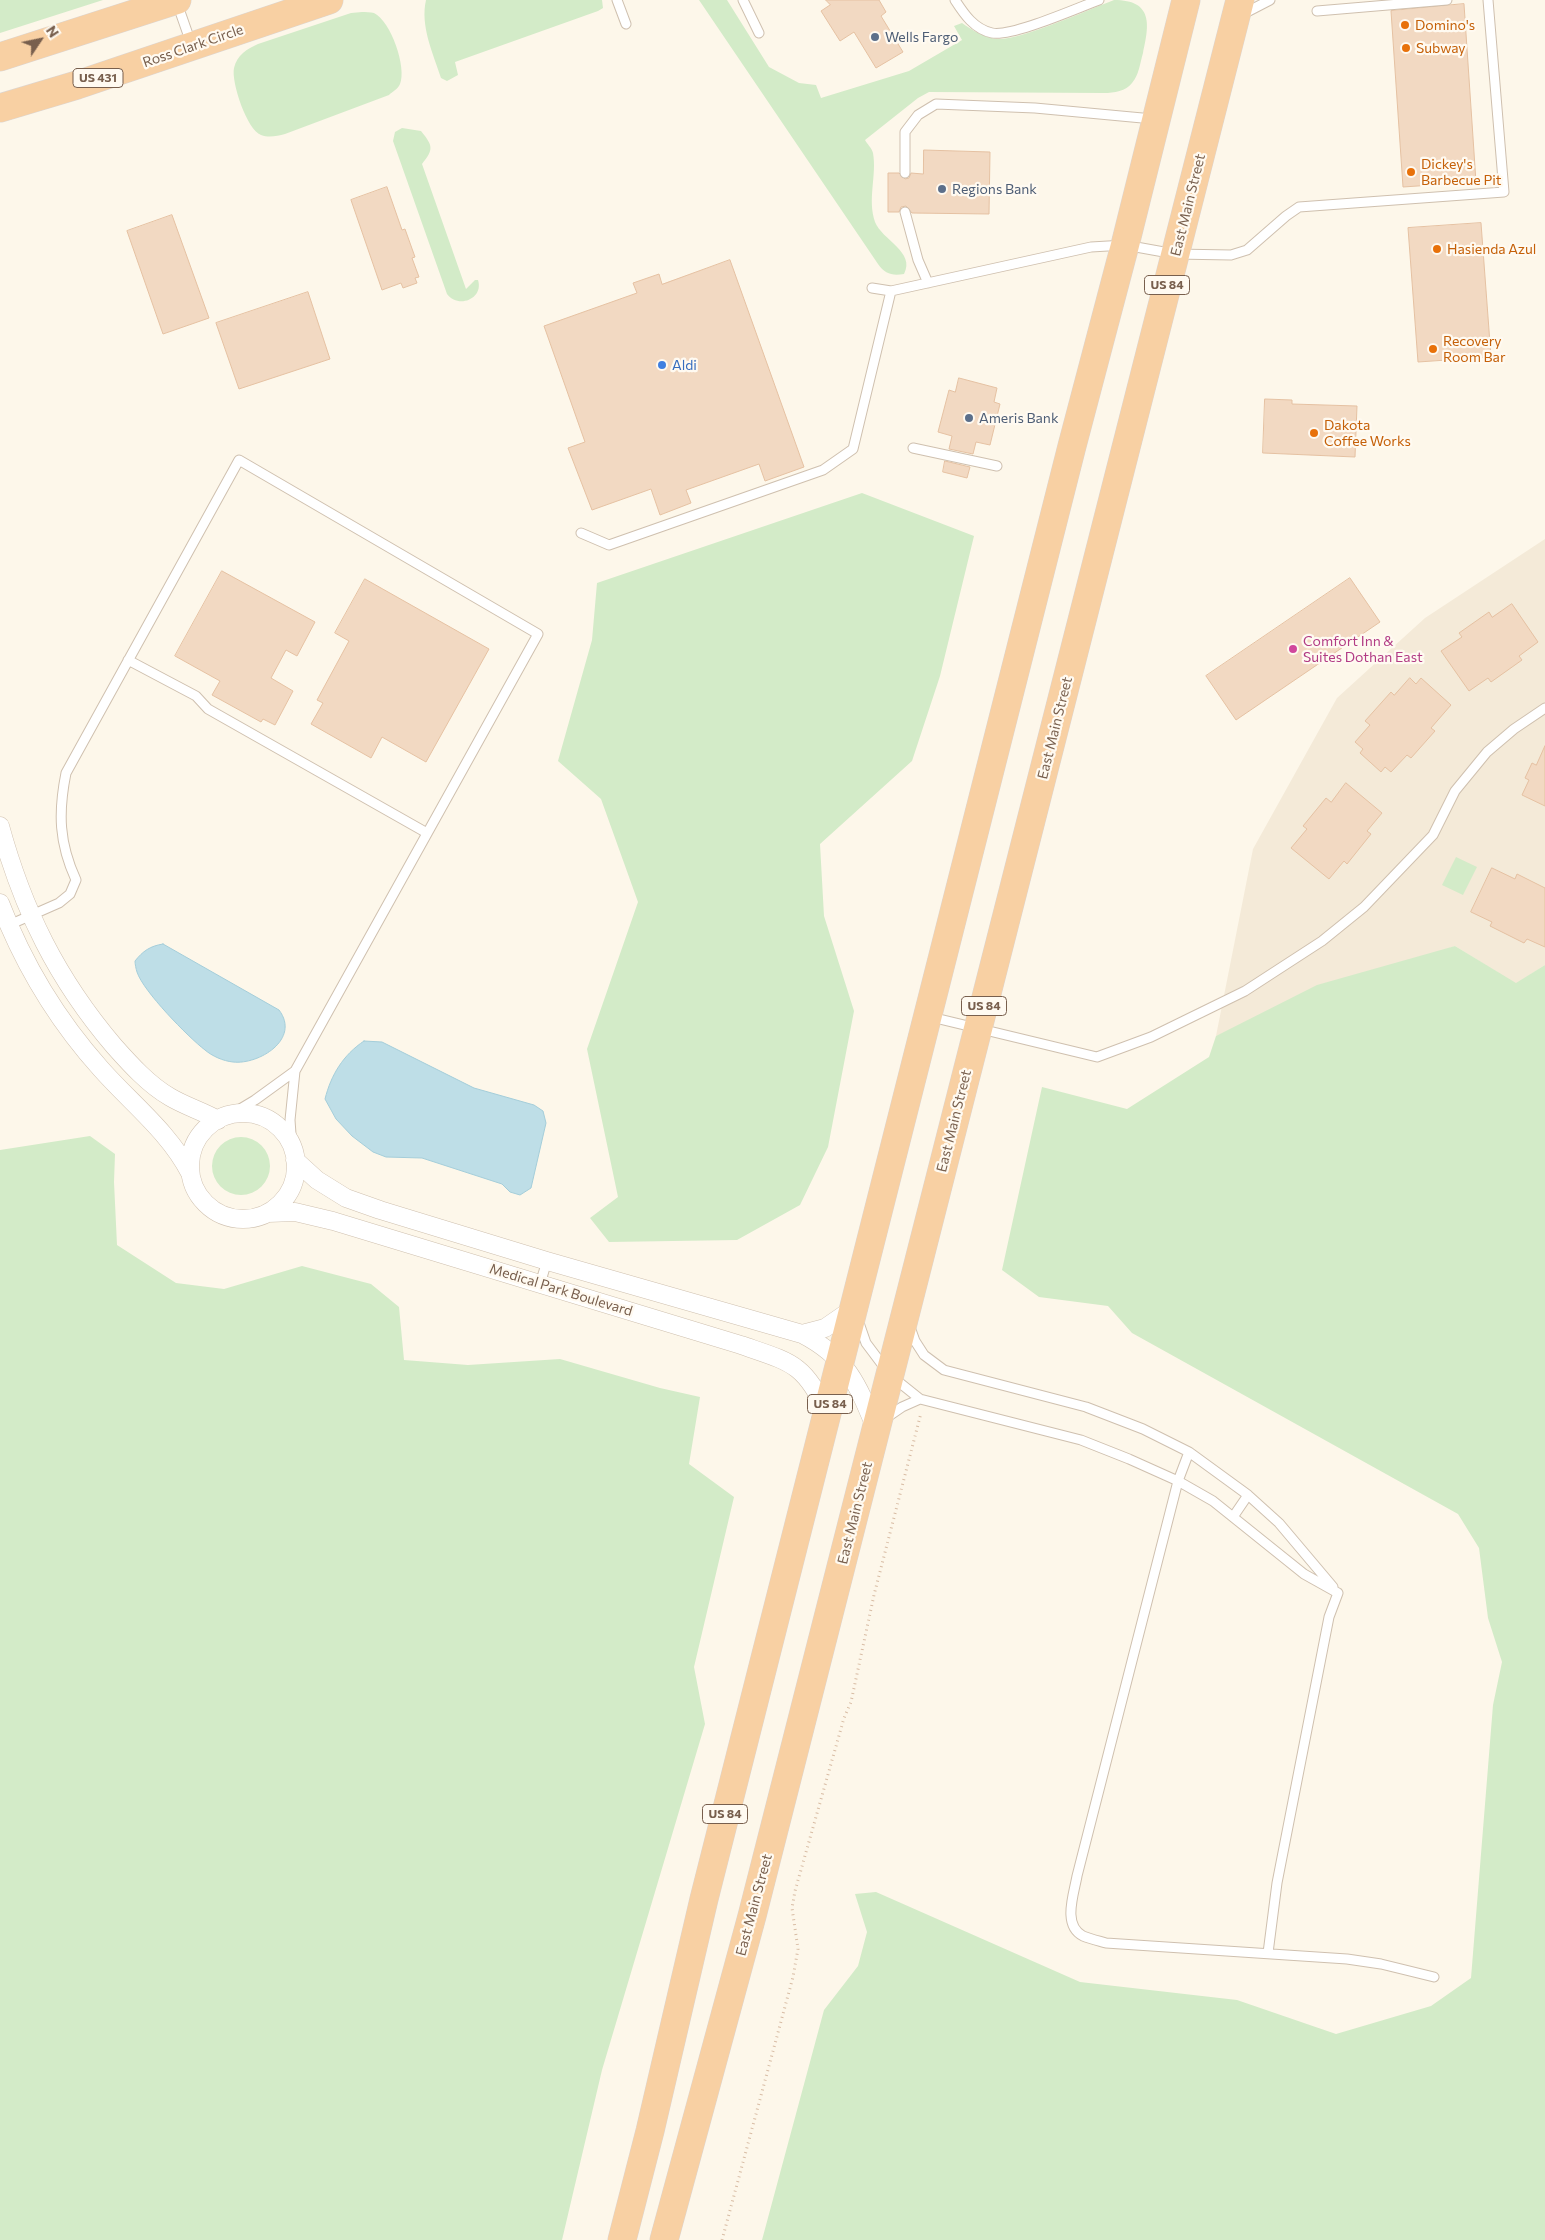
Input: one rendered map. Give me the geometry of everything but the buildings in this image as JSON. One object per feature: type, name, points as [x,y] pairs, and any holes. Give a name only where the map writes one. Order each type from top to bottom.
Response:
[{"type":"highway","points":[[0,58],[176,0]]},
{"type":"highway","name":"Ross Clark Circle","points":[[0,108],[192,47],[329,0]]},
{"type":"highway","name":"US 84","points":[[622,2240],[650,2131],[704,1899],[1186,0]]},
{"type":"highway","name":"East Main Street","points":[[664,2240],[689,2142],[752,1916],[1238,9]]},
{"type":"street","points":[[0,826],[10,861],[30,916],[70,989],[97,1026],[130,1065],[169,1097],[224,1117],[255,1115],[267,1120],[282,1132],[294,1154],[295,1173],[289,1191],[278,1206],[256,1218],[243,1220],[218,1214],[200,1197],[179,1152],[101,1069],[60,1016],[32,972],[0,903]]},
{"type":"street","points":[[190,1173],[190,1160],[193,1148],[203,1132],[224,1117]]},
{"type":"street","name":"Medical Park Boulevard","points":[[294,1154],[317,1180],[346,1198],[547,1261],[802,1334],[817,1342],[840,1361],[854,1378],[876,1429]]},
{"type":"street","name":"Medical Park Boulevard","points":[[268,1213],[295,1212],[333,1221],[741,1345],[786,1361],[808,1376],[817,1389],[827,1413]]},
{"type":"street","points":[[802,1334],[825,1328],[854,1308]]},
{"type":"lane","points":[[176,0],[192,47]]},
{"type":"lane","points":[[618,0],[626,24]]},
{"type":"lane","points":[[743,0],[759,33]]},
{"type":"lane","points":[[955,0],[966,16],[979,27],[992,33],[1012,31],[1099,0]]},
{"type":"lane","points":[[1070,0],[1074,9]]},
{"type":"lane","points":[[1238,9],[1270,0]]},
{"type":"lane","points":[[1317,11],[1447,0]]},
{"type":"lane","points":[[872,288],[891,291],[1091,246],[1125,245],[1175,254],[1231,255],[1247,250],[1299,207],[1504,192],[1488,0]]},
{"type":"lane","points":[[906,173],[905,132],[918,115],[936,104],[1035,108],[1156,119]]},
{"type":"lane","points":[[905,212],[918,260],[928,283]]},
{"type":"lane","points":[[582,533],[609,545],[823,470],[853,449],[891,291]]},
{"type":"lane","points":[[913,448],[996,466]]},
{"type":"lane","points":[[9,925],[59,903],[70,894],[76,880],[65,858],[61,829],[60,799],[66,773],[239,460],[538,634],[296,1071],[290,1120],[294,1154]]},
{"type":"lane","points":[[128,660],[196,696],[208,709],[427,832]]},
{"type":"lane","points":[[928,1016],[1097,1057],[1151,1037],[1245,991],[1322,941],[1364,907],[1433,835],[1455,791],[1487,752],[1514,729],[1545,708]]},
{"type":"lane","points":[[224,1117],[255,1100],[296,1071]]},
{"type":"lane","points":[[540,1284],[547,1261]]},
{"type":"lane","points":[[854,1308],[866,1343],[890,1375],[922,1400],[1081,1440],[1178,1481],[1213,1501],[1304,1574],[1338,1593]]},
{"type":"lane","points":[[906,1314],[915,1341],[924,1355],[944,1370],[1086,1407],[1144,1429],[1189,1452],[1248,1495],[1279,1523],[1338,1593]]},
{"type":"lane","points":[[876,1429],[889,1415],[922,1400]]},
{"type":"lane","points":[[1189,1452],[1178,1481],[1077,1876],[1071,1911],[1073,1927],[1082,1935],[1106,1943],[1364,1961],[1434,1977]]},
{"type":"lane","points":[[1233,1517],[1248,1495]]},
{"type":"lane","points":[[1268,1953],[1277,1883],[1327,1627],[1338,1593]]},
{"type":"path","points":[[722,2240],[793,1976],[798,1949],[792,1908],[795,1891],[844,1718],[851,1702],[922,1400]]},
{"type":"shaded area","points":[[1545,539],[1545,965],[1516,984],[1455,946],[1216,1036],[1253,849],[1337,698],[1425,618]]},
{"type":"green space","points":[[0,0],[103,0],[0,33]]},
{"type":"green space","points":[[426,0],[602,0],[603,8],[455,62],[458,75],[447,81],[441,78],[428,39],[425,20]]},
{"type":"green space","points":[[699,0],[727,0],[769,67],[799,83],[816,85],[821,98],[909,71],[962,40],[954,26],[962,23],[988,37],[997,39],[1007,38],[1037,30],[1114,0],[1136,4],[1142,10],[1146,16],[1147,33],[1139,69],[1134,80],[1123,90],[1104,93],[929,92],[918,98],[865,140],[872,149],[874,161],[872,205],[875,222],[906,259],[904,274],[896,275],[889,274],[878,264]]},
{"type":"green space","points":[[351,13],[374,13],[386,25],[392,35],[401,67],[402,77],[398,87],[389,95],[285,134],[267,136],[261,135],[256,131],[250,124],[241,105],[235,84],[234,68],[240,56],[246,50],[258,44]]},
{"type":"green space","points":[[402,128],[421,131],[430,144],[429,155],[422,164],[466,289],[475,280],[478,280],[479,287],[477,292],[469,300],[457,301],[447,294],[393,141],[395,132]]},
{"type":"green space","points":[[862,493],[974,536],[940,676],[912,761],[820,844],[824,916],[854,1011],[828,1147],[800,1205],[737,1240],[609,1242],[590,1218],[618,1197],[587,1049],[638,902],[601,799],[558,761],[592,640],[597,583]]},
{"type":"green space","points":[[1456,857],[1477,867],[1463,895],[1442,885]]},
{"type":"green space","points":[[1455,946],[1516,983],[1545,965],[1545,2240],[762,2240],[824,2010],[858,1966],[867,1932],[855,1894],[876,1892],[1080,1982],[1237,2000],[1336,2034],[1431,2006],[1471,1978],[1493,1705],[1502,1662],[1488,1618],[1479,1548],[1458,1514],[1132,1333],[1108,1306],[1039,1297],[1002,1270],[1042,1087],[1127,1109],[1209,1057],[1216,1036],[1317,985]]},
{"type":"green space","points":[[90,1136],[115,1154],[114,1182],[117,1245],[176,1283],[224,1289],[302,1266],[371,1284],[399,1307],[404,1360],[468,1365],[560,1359],[660,1388],[700,1397],[689,1464],[734,1497],[694,1667],[705,1724],[602,2070],[562,2240],[0,2240],[0,1150]]},
{"type":"green space","points":[[241,1137],[252,1139],[265,1150],[270,1166],[268,1177],[257,1190],[241,1195],[230,1193],[217,1182],[212,1166],[214,1155],[225,1142]]},
{"type":"water","points":[[163,944],[279,1010],[284,1021],[285,1031],[281,1040],[265,1055],[243,1062],[222,1059],[197,1044],[157,1002],[141,980],[137,971],[135,961],[141,954],[147,949]]},
{"type":"water","points":[[364,1041],[382,1042],[474,1088],[534,1105],[543,1111],[546,1123],[531,1188],[520,1195],[510,1192],[502,1184],[422,1158],[386,1157],[373,1152],[352,1136],[336,1119],[325,1099],[339,1066]]},
{"type":"place","name":"Domino's","points":[[1405,25]]},
{"type":"place","name":"Wells Fargo","points":[[875,37]]},
{"type":"place","name":"Subway","points":[[1406,48]]},
{"type":"place","name":"Dickey's Barbecue Pit","points":[[1411,172]]},
{"type":"place","name":"Regions Bank","points":[[942,189]]},
{"type":"place","name":"Hasienda Azul","points":[[1437,249]]},
{"type":"place","name":"Recovery Room Bar","points":[[1433,349]]},
{"type":"place","name":"Aldi","points":[[662,365]]},
{"type":"place","name":"Ameris Bank","points":[[969,418]]},
{"type":"place","name":"Dakota Coffee Works","points":[[1314,433]]},
{"type":"place","name":"Comfort Inn & Suites Dothan East","points":[[1293,649]]}]
